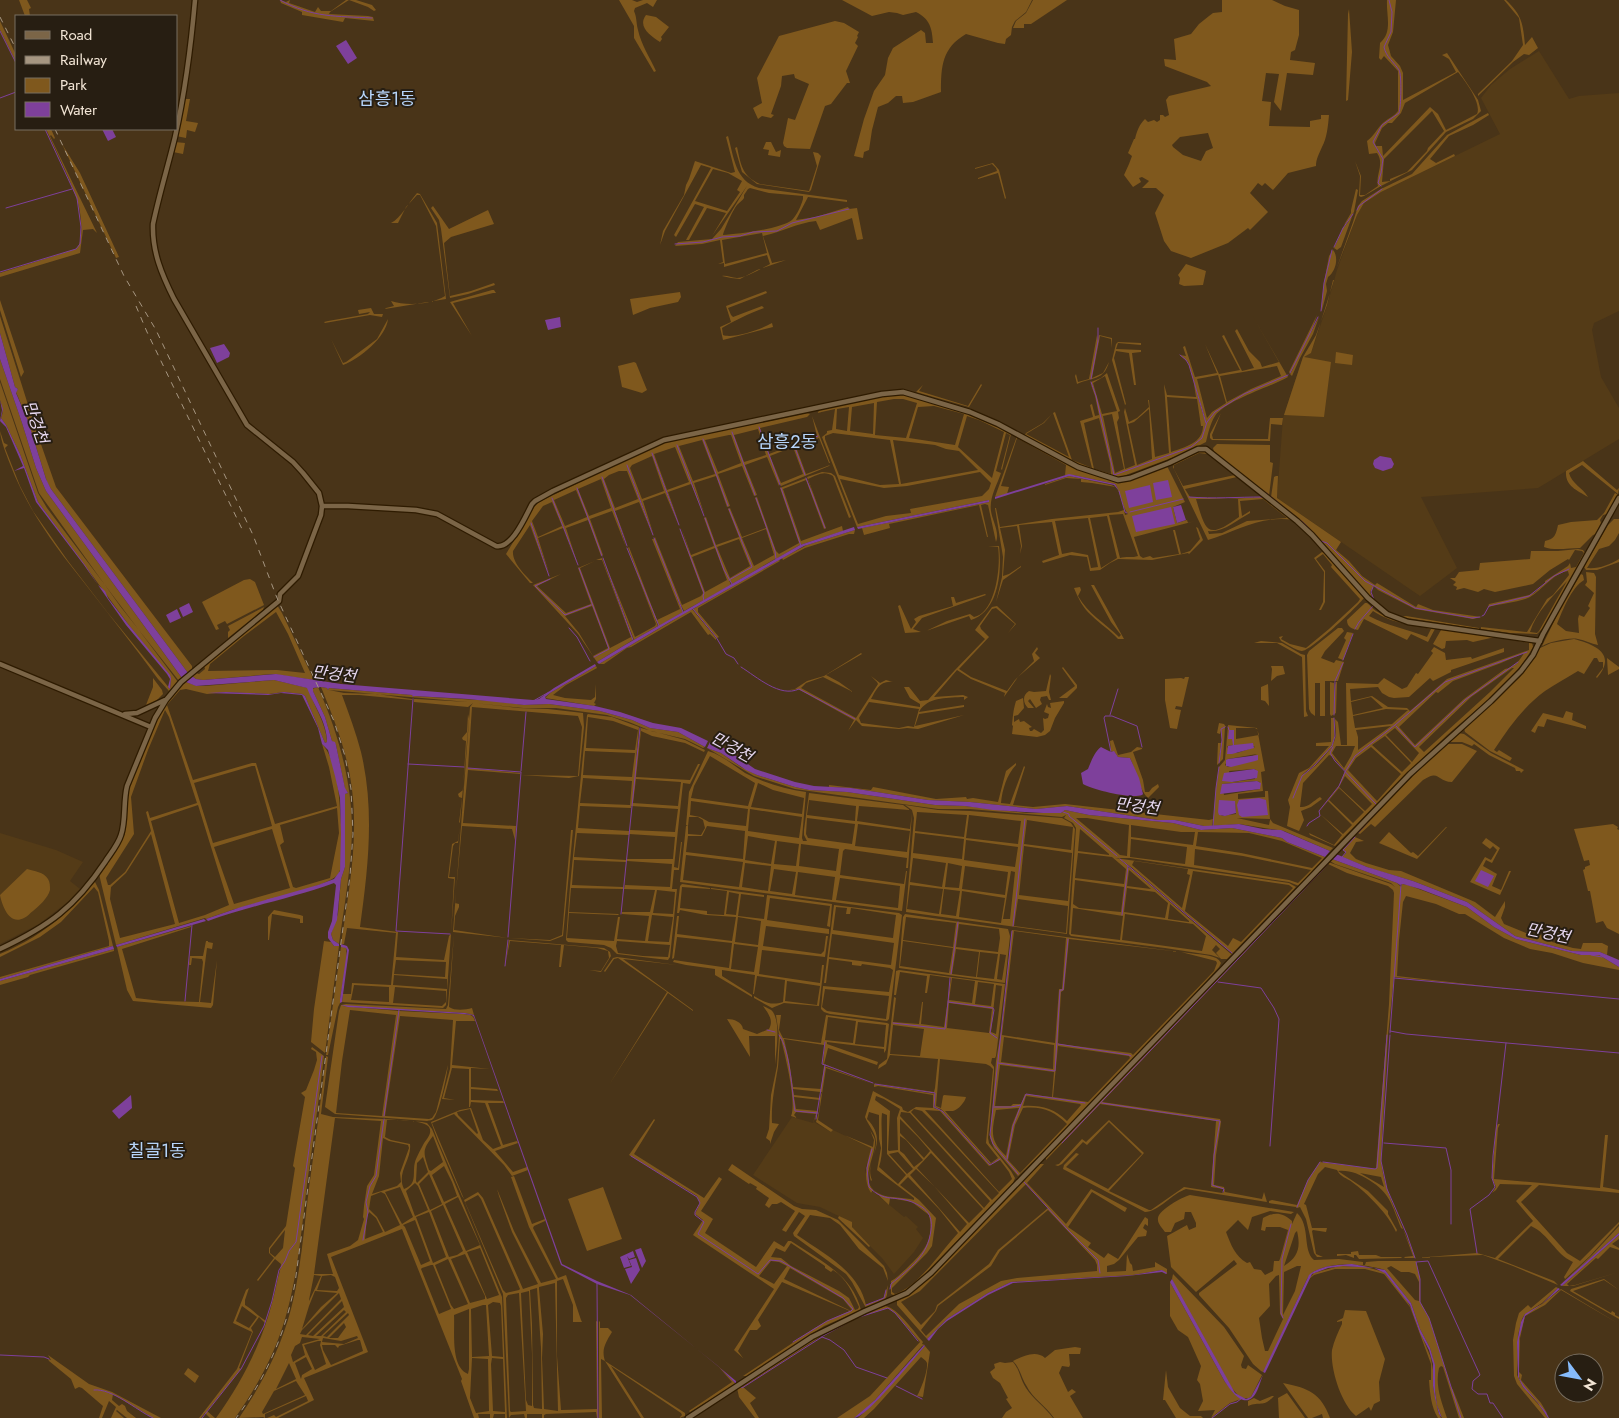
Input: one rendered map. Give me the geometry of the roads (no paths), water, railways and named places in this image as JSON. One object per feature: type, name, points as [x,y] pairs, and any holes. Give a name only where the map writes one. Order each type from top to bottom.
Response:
[{"type":"street","points":[[178,118],[190,46],[195,0]]},
{"type":"street","points":[[0,949],[52,921],[70,906],[96,874],[120,838],[123,827],[124,799],[127,786],[160,708],[181,682],[279,601],[280,594],[298,576],[321,515],[322,506],[319,493],[304,473],[246,425],[164,280],[156,254],[153,233],[176,130]]},
{"type":"street","points":[[322,506],[416,510],[437,514],[500,547],[509,543],[532,504],[536,501],[655,444],[882,394],[903,392],[975,414],[1030,440],[1078,467],[1118,480],[1148,472],[1198,449],[1206,449],[1297,521],[1312,535],[1368,598],[1388,614],[1408,622],[1540,641]]},
{"type":"street","points":[[688,1418],[812,1337],[913,1289],[980,1222],[1418,766],[1522,671],[1533,655],[1619,498]]},
{"type":"street","points":[[0,664],[151,727]]},
{"type":"street","points":[[124,715],[137,713],[166,700]]},
{"type":"water","points":[[346,40],[357,58],[348,64],[336,46]]},
{"type":"water","points":[[102,130],[112,130],[116,137],[108,141]]},
{"type":"water","points":[[560,317],[561,327],[548,330],[545,320]]},
{"type":"water","points":[[0,333],[15,387],[18,389],[16,393],[28,421],[46,479],[51,489],[188,673],[182,678],[46,491],[36,468],[0,359]]},
{"type":"water","points":[[224,344],[230,353],[229,357],[217,363],[210,348]]},
{"type":"water","points":[[0,400],[3,409],[1,418],[6,425],[20,454],[38,502],[98,585],[36,502],[24,468],[14,471],[23,466],[6,427],[0,421],[2,410]]},
{"type":"water","points":[[1380,456],[1391,458],[1394,464],[1392,468],[1383,471],[1375,468],[1374,460]]},
{"type":"water","points":[[1069,474],[1115,484],[1119,491],[1114,485],[1069,476],[995,499],[995,497]]},
{"type":"water","points":[[1168,480],[1172,497],[1156,500],[1153,483]]},
{"type":"water","points":[[1150,485],[1153,502],[1129,508],[1125,491]]},
{"type":"water","points":[[989,500],[989,502],[858,529],[857,527]]},
{"type":"water","points":[[1181,505],[1186,520],[1177,523],[1173,507]]},
{"type":"water","points":[[1171,507],[1175,524],[1136,532],[1132,516]]},
{"type":"water","points":[[854,527],[855,530],[804,546],[599,664],[597,662],[800,545]]},
{"type":"water","points":[[98,585],[105,591],[108,598],[128,624],[170,675],[171,678],[170,689],[168,687],[170,679],[126,625]]},
{"type":"water","points":[[189,603],[193,612],[183,617],[179,608]]},
{"type":"water","points":[[177,609],[181,618],[170,623],[166,615]]},
{"type":"water","points":[[595,664],[596,666],[550,693],[545,697],[546,699],[595,706],[653,723],[681,728],[708,741],[705,747],[678,732],[650,728],[632,720],[600,711],[549,704],[524,705],[468,699],[413,697],[412,695],[329,688],[328,690],[321,687],[313,688],[325,717],[332,741],[336,745],[345,788],[348,793],[345,794],[345,867],[341,879],[337,920],[331,934],[333,940],[339,946],[334,946],[328,938],[336,885],[334,883],[208,921],[206,919],[334,879],[340,871],[340,798],[328,750],[322,744],[318,728],[302,695],[281,693],[268,695],[207,693],[271,694],[284,692],[302,694],[305,696],[325,743],[327,742],[325,728],[307,688],[274,680],[196,686],[186,682],[192,676],[203,680],[276,674],[341,684],[533,700],[539,699]]},
{"type":"water","points":[[1229,730],[1234,730],[1234,745],[1253,743],[1254,748],[1227,754],[1228,746],[1233,745],[1232,739],[1228,739]]},
{"type":"water","points":[[710,742],[726,749],[755,769],[814,786],[851,788],[928,800],[1036,809],[1067,806],[1158,820],[1175,820],[1204,826],[1239,824],[1263,829],[1281,830],[1330,851],[1325,857],[1287,842],[1282,838],[1232,828],[1201,830],[1173,823],[1089,815],[1065,810],[1061,813],[1043,813],[993,810],[965,806],[935,805],[847,792],[809,790],[746,770],[721,753],[707,748]]},
{"type":"water","points":[[1101,747],[1111,752],[1114,751],[1118,757],[1130,758],[1139,778],[1142,795],[1129,796],[1112,793],[1083,784],[1081,773],[1088,769],[1095,754]]},
{"type":"water","points":[[1258,755],[1258,760],[1231,767],[1226,766],[1226,760],[1228,759]]},
{"type":"water","points":[[1254,769],[1258,771],[1257,778],[1232,782],[1222,781],[1224,773]]},
{"type":"water","points":[[1257,781],[1261,783],[1260,789],[1220,794],[1222,784]]},
{"type":"water","points":[[1259,798],[1266,800],[1268,815],[1242,817],[1239,815],[1237,805],[1239,800]]},
{"type":"water","points":[[1219,800],[1235,801],[1236,813],[1225,816],[1219,815]]},
{"type":"water","points":[[1336,854],[1367,867],[1413,881],[1467,902],[1515,936],[1572,951],[1600,952],[1619,960],[1619,967],[1599,955],[1581,955],[1516,939],[1494,927],[1467,907],[1420,889],[1403,884],[1400,885],[1332,859]]},
{"type":"water","points":[[1481,870],[1494,876],[1488,887],[1475,881]]},
{"type":"water","points":[[204,919],[206,921],[117,947],[116,945]]},
{"type":"water","points":[[341,944],[347,946],[349,950],[342,1002],[340,1003],[347,951],[346,948],[341,947]]},
{"type":"water","points":[[113,946],[114,949],[0,981],[0,979]]},
{"type":"water","points":[[341,1005],[474,1015],[562,1264],[631,1295],[697,1349],[630,1295],[597,1284],[561,1265],[472,1015]]},
{"type":"water","points":[[131,1095],[132,1108],[119,1119],[112,1111]]},
{"type":"water","points":[[1619,1233],[1562,1286],[1560,1285]]},
{"type":"water","points":[[641,1248],[646,1261],[642,1268],[635,1250]]},
{"type":"water","points":[[633,1251],[635,1257],[629,1259],[627,1256],[631,1266],[624,1268],[620,1257]]},
{"type":"water","points":[[636,1258],[640,1270],[631,1284],[625,1269],[632,1267],[629,1260]]},
{"type":"water","points":[[1352,1264],[1374,1268],[1343,1266],[1328,1268],[1312,1274],[1265,1373],[1263,1372],[1309,1275],[1324,1267]]},
{"type":"water","points":[[1374,1268],[1385,1270],[1411,1303],[1435,1365],[1435,1391],[1437,1405],[1442,1418],[1439,1414],[1435,1398],[1433,1386],[1433,1364],[1410,1305],[1385,1273]]},
{"type":"water","points":[[1162,1270],[1167,1273],[1013,1283],[988,1295],[947,1321],[929,1341],[927,1339],[947,1319],[988,1293],[1011,1282],[1133,1275]]},
{"type":"water","points":[[1172,1279],[1235,1393],[1246,1399],[1251,1397],[1263,1375],[1256,1392],[1249,1400],[1241,1399],[1237,1396],[1225,1382],[1170,1282]]},
{"type":"water","points":[[1558,1288],[1560,1289],[1542,1304]]},
{"type":"water","points":[[1542,1304],[1525,1316],[1519,1339],[1519,1378],[1549,1418],[1523,1387],[1518,1377],[1517,1342],[1521,1322],[1525,1314]]},
{"type":"water","points":[[924,1345],[879,1398],[869,1408],[854,1418],[875,1400]]},
{"type":"water","points":[[719,1367],[736,1381],[736,1384]]},
{"type":"waterway","points":[[280,0],[314,13],[372,18]]},
{"type":"waterway","points":[[1381,186],[1378,183],[1383,159],[1373,142],[1382,125],[1399,113],[1401,98],[1399,70],[1388,57],[1384,47],[1391,32],[1392,12],[1389,0]]},
{"type":"waterway","points":[[0,31],[15,61]]},
{"type":"waterway","points":[[0,98],[15,92]]},
{"type":"waterway","points":[[0,272],[76,249],[80,244],[81,227],[77,198],[45,130]]},
{"type":"waterway","points":[[6,208],[72,189]]},
{"type":"waterway","points":[[1357,210],[1359,206],[1382,189]]},
{"type":"waterway","points":[[675,244],[703,242],[753,232],[777,231],[792,223],[849,209]]},
{"type":"waterway","points":[[1334,247],[1343,228],[1353,214]]},
{"type":"waterway","points":[[1321,311],[1324,283],[1332,250]]},
{"type":"waterway","points":[[1290,373],[1318,317]]},
{"type":"waterway","points":[[1091,379],[1098,341],[1098,328]]},
{"type":"waterway","points":[[1180,355],[1189,365],[1206,423]]},
{"type":"waterway","points":[[1091,382],[1114,475],[1191,447],[1202,438],[1207,422],[1215,412],[1244,394],[1288,375]]},
{"type":"waterway","points":[[759,427],[780,485]]},
{"type":"waterway","points":[[732,432],[755,495]]},
{"type":"waterway","points":[[805,475],[794,445],[818,436]]},
{"type":"waterway","points":[[703,439],[728,506]]},
{"type":"waterway","points":[[677,445],[704,516]]},
{"type":"waterway","points":[[652,453],[679,525]]},
{"type":"waterway","points":[[627,465],[653,535]]},
{"type":"waterway","points":[[602,477],[627,546]]},
{"type":"waterway","points":[[806,478],[825,528]]},
{"type":"waterway","points":[[577,488],[602,556]]},
{"type":"waterway","points":[[781,488],[801,546]]},
{"type":"waterway","points":[[1119,491],[1125,512],[1127,513]]},
{"type":"waterway","points":[[1270,496],[1305,524],[1321,541],[1327,543],[1365,581],[1415,608],[1472,618],[1480,617]]},
{"type":"waterway","points":[[1189,497],[1262,497]]},
{"type":"waterway","points":[[552,498],[578,565]]},
{"type":"waterway","points":[[756,498],[775,551],[776,559]]},
{"type":"waterway","points":[[1130,512],[1183,499]]},
{"type":"waterway","points":[[729,509],[752,567],[729,580]]},
{"type":"waterway","points":[[705,518],[724,570],[732,584]]},
{"type":"waterway","points":[[531,523],[549,576]]},
{"type":"waterway","points":[[680,529],[704,593],[704,601]]},
{"type":"waterway","points":[[654,538],[683,612]]},
{"type":"waterway","points":[[627,548],[659,626]]},
{"type":"waterway","points":[[603,558],[633,640]]},
{"type":"waterway","points":[[579,568],[609,649],[594,657]]},
{"type":"waterway","points":[[1482,616],[1489,606],[1529,596],[1554,576],[1569,569]]},
{"type":"waterway","points":[[550,579],[535,586],[565,615],[591,605]]},
{"type":"waterway","points":[[1373,587],[1371,592],[1374,600]]},
{"type":"waterway","points":[[1355,629],[1373,606]]},
{"type":"waterway","points":[[693,609],[716,637],[726,654],[734,658],[738,664]]},
{"type":"waterway","points":[[569,628],[577,637],[590,661]]},
{"type":"waterway","points":[[1343,660],[1353,634]]},
{"type":"waterway","points":[[1307,826],[1320,816],[1319,811],[1339,786],[1355,756],[1445,682],[1527,652]]},
{"type":"waterway","points":[[1396,726],[1415,747],[1465,700],[1518,662]]},
{"type":"waterway","points":[[1335,681],[1343,663]]},
{"type":"waterway","points":[[741,667],[761,681],[777,689],[784,691],[799,689],[855,719]]},
{"type":"waterway","points":[[1334,715],[1335,682]]},
{"type":"waterway","points":[[1110,715],[1118,689]]},
{"type":"waterway","points":[[535,700],[549,692]]},
{"type":"waterway","points":[[413,699],[396,931],[450,934]]},
{"type":"waterway","points":[[521,771],[526,712]]},
{"type":"waterway","points":[[1111,752],[1105,716],[1112,716],[1137,726],[1142,747]]},
{"type":"waterway","points":[[1293,798],[1302,776],[1332,746],[1335,736],[1334,718]]},
{"type":"waterway","points":[[1219,763],[1222,740],[1221,729],[1225,727]]},
{"type":"waterway","points":[[621,914],[640,728]]},
{"type":"waterway","points":[[1333,747],[1330,753],[1335,761],[1376,804]]},
{"type":"waterway","points":[[408,764],[464,767]]},
{"type":"waterway","points":[[1213,826],[1219,767]]},
{"type":"waterway","points":[[468,768],[521,772],[508,937]]},
{"type":"waterway","points":[[1358,833],[1380,809]]},
{"type":"waterway","points":[[1063,812],[1069,814],[1069,816],[1117,856]]},
{"type":"waterway","points":[[1013,926],[1025,819]]},
{"type":"waterway","points":[[1342,857],[1346,852],[1343,850],[1355,837]]},
{"type":"waterway","points":[[1120,859],[1232,953]]},
{"type":"waterway","points":[[1236,958],[1238,959],[1328,864]]},
{"type":"waterway","points":[[1122,915],[1128,866]]},
{"type":"waterway","points":[[1390,1033],[1401,885]]},
{"type":"waterway","points":[[267,900],[275,898]]},
{"type":"waterway","points":[[951,974],[958,922]]},
{"type":"waterway","points":[[185,1001],[192,925]]},
{"type":"waterway","points":[[1012,931],[990,1135],[993,1144],[1018,1174]]},
{"type":"waterway","points":[[998,1063],[1055,1071],[1060,990],[1063,990],[1068,939]]},
{"type":"waterway","points":[[505,966],[508,940]]},
{"type":"waterway","name":"만겅천","points":[[1591,955],[1602,957]]},
{"type":"waterway","points":[[1062,1143],[1238,959]]},
{"type":"waterway","points":[[950,978],[948,1002],[993,1008],[990,1033],[997,1038]]},
{"type":"waterway","points":[[1394,978],[1619,999]]},
{"type":"waterway","points":[[1218,982],[1261,988],[1279,1019],[1270,1146]]},
{"type":"waterway","points":[[893,1023],[945,1029],[948,1002]]},
{"type":"waterway","points":[[384,1116],[399,1010]]},
{"type":"waterway","points":[[767,1030],[775,1032]]},
{"type":"waterway","points":[[1390,1031],[1619,1053]]},
{"type":"waterway","points":[[779,1035],[786,1050],[795,1111],[818,1113]]},
{"type":"waterway","points":[[1323,1162],[1377,1168],[1387,1035]]},
{"type":"waterway","points":[[1390,1035],[1381,1161],[1387,1189],[1415,1258]]},
{"type":"waterway","points":[[825,1042],[822,1064],[825,1065]]},
{"type":"waterway","points":[[1477,1253],[1470,1209],[1489,1195],[1495,1187],[1492,1178],[1493,1156],[1506,1043]]},
{"type":"waterway","points":[[1058,1044],[1131,1056]]},
{"type":"waterway","points":[[202,1418],[241,1369],[264,1326],[279,1270],[296,1242],[322,1056]]},
{"type":"waterway","points":[[816,1119],[825,1065],[873,1083]]},
{"type":"waterway","points":[[875,1084],[935,1093],[934,1107],[942,1111],[990,1165],[1000,1159]]},
{"type":"waterway","points":[[994,1107],[1021,1105],[1026,1094],[1085,1103]]},
{"type":"waterway","points":[[1102,1103],[1220,1121],[1214,1155],[1212,1185],[1224,1189],[1223,1192]]},
{"type":"waterway","points":[[1007,1159],[1013,1126],[1021,1105]]},
{"type":"waterway","points":[[363,1240],[368,1212],[366,1202],[370,1186],[376,1176],[384,1119]]},
{"type":"waterway","points":[[1384,1143],[1446,1148],[1451,1170],[1451,1224]]},
{"type":"waterway","points":[[872,1149],[867,1168],[869,1187],[874,1192],[885,1197],[906,1200],[917,1204],[925,1209],[931,1220],[929,1239],[922,1254],[911,1267],[891,1284],[890,1289]]},
{"type":"waterway","points":[[631,1156],[697,1197],[700,1203],[695,1215],[704,1222],[698,1234],[758,1274],[770,1260],[781,1261],[843,1298],[853,1309],[827,1321],[793,1342]]},
{"type":"waterway","points":[[1297,1207],[1308,1180],[1320,1162]]},
{"type":"waterway","points":[[1024,1182],[1098,1260],[1100,1273]]},
{"type":"waterway","points":[[1283,1318],[1281,1313],[1282,1259],[1291,1224]]},
{"type":"waterway","points":[[1461,1418],[1429,1318],[1420,1302],[1420,1279],[1416,1262],[1428,1261],[1480,1375],[1473,1381],[1472,1389],[1478,1394],[1487,1394],[1490,1403],[1493,1403],[1503,1418]]},
{"type":"waterway","points":[[597,1284],[598,1418]]},
{"type":"waterway","points":[[866,1305],[884,1298],[886,1290]]},
{"type":"waterway","points":[[821,1337],[856,1318],[888,1308],[895,1313],[918,1341]]},
{"type":"waterway","points":[[741,1386],[742,1388],[822,1337],[844,1350],[856,1367],[887,1378]]},
{"type":"waterway","points":[[0,1355],[44,1357],[49,1359]]},
{"type":"waterway","points":[[896,1386],[922,1399]]},
{"type":"waterway","points":[[94,1390],[108,1392],[153,1418]]},
{"type":"waterway","points":[[1212,1418],[1230,1404],[1242,1398]]},
{"type":"railway","points":[[0,17],[15,47]]},
{"type":"railway","points":[[55,130],[124,276],[156,330],[253,535],[277,598],[334,721],[345,756],[351,789],[353,834],[350,876],[295,1283],[286,1319],[273,1354],[257,1387],[236,1418]]},
{"type":"railway","points":[[136,306],[243,531]]},
{"type":"district","name":"삼흥1동","points":[[387,99]]},
{"type":"district","name":"삼흥2동","points":[[787,442]]},
{"type":"district","name":"칠골1동","points":[[157,1151]]}]
